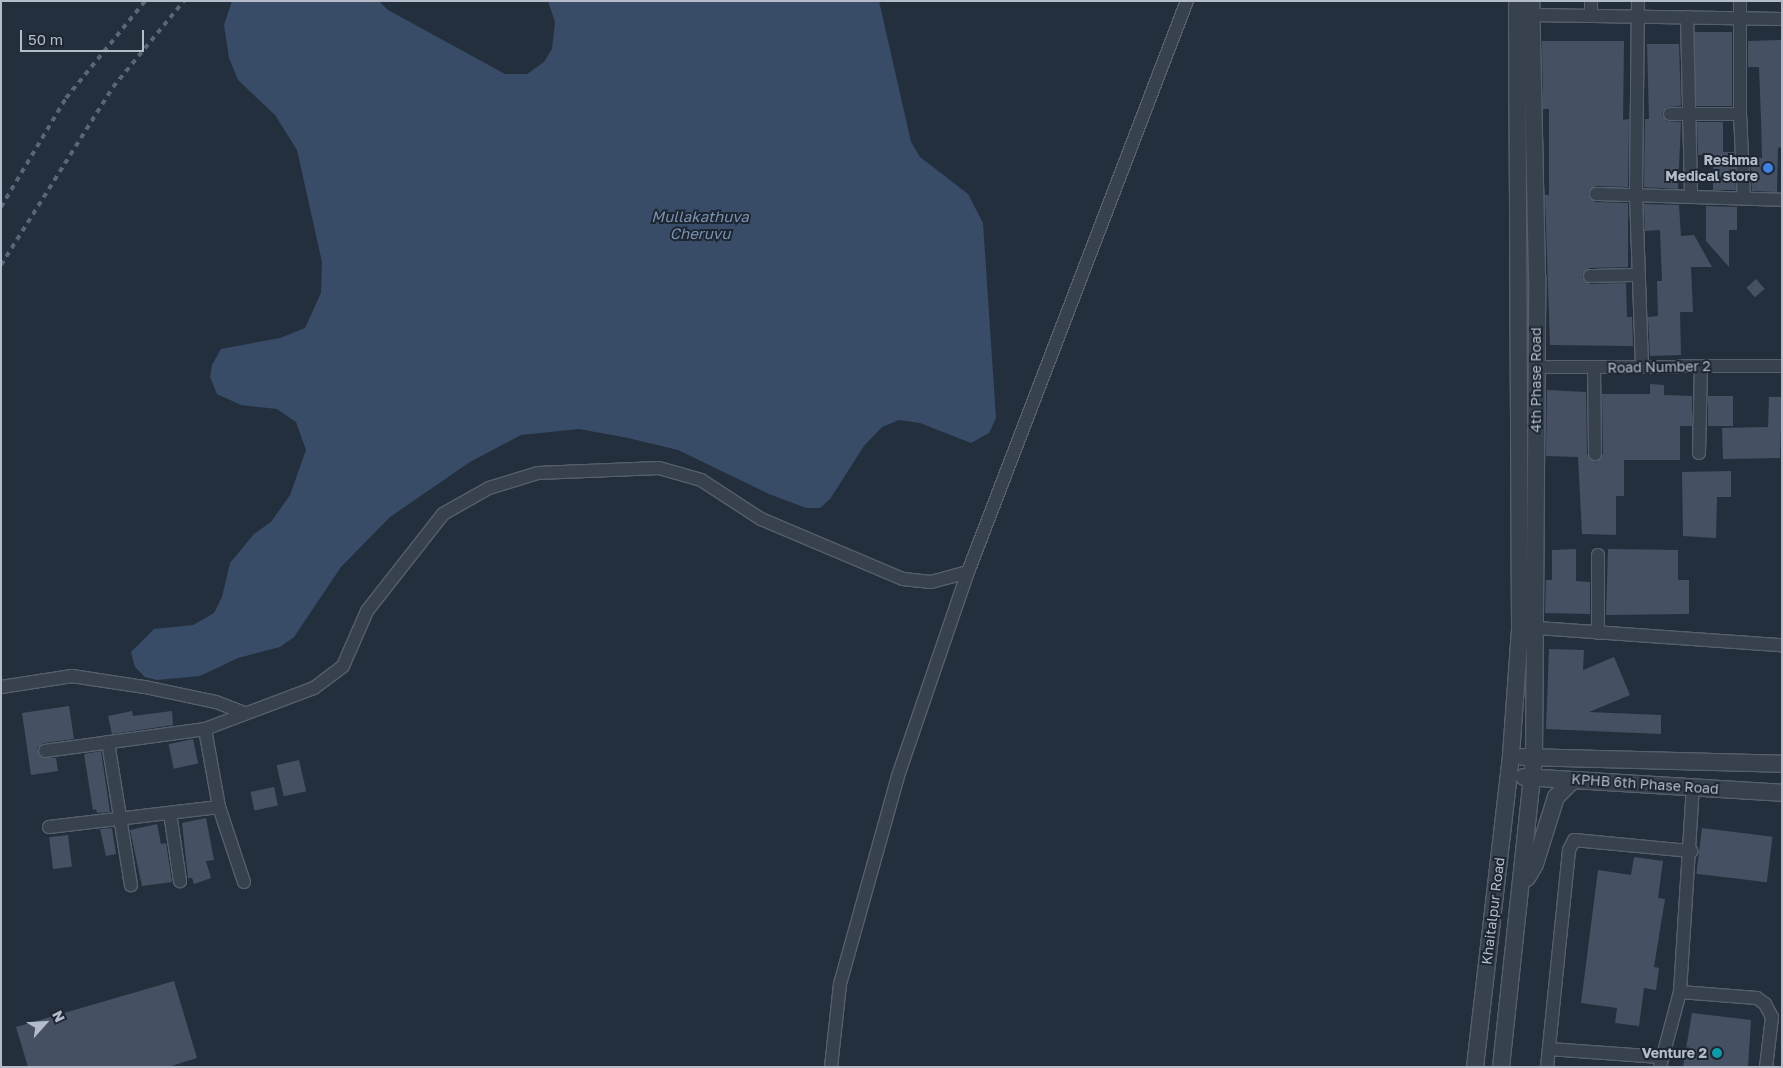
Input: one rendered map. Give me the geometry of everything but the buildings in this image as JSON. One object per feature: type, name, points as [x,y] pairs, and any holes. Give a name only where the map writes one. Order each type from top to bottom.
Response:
[{"type":"street","points":[[831,1067],[840,984],[898,776],[968,572],[1187,1]]},
{"type":"street","name":"4th Phase Road","points":[[1511,755],[1520,628],[1517,1]]},
{"type":"street","points":[[1590,16],[1591,1]]},
{"type":"street","points":[[1638,1],[1636,194],[1642,367]]},
{"type":"street","points":[[1740,1],[1740,114],[1744,198]]},
{"type":"street","points":[[1531,8],[1590,16],[1782,19]]},
{"type":"street","name":"4th Phase Road","points":[[1531,8],[1536,367],[1534,758]]},
{"type":"street","points":[[1687,17],[1691,195]]},
{"type":"street","points":[[1670,114],[1740,114]]},
{"type":"street","points":[[1596,194],[1691,195],[1782,200]]},
{"type":"street","points":[[1590,276],[1638,275]]},
{"type":"street","points":[[1699,453],[1702,366]]},
{"type":"street","name":"Road Number 2","points":[[1536,367],[1594,369],[1782,366]]},
{"type":"street","points":[[1594,369],[1595,454]]},
{"type":"street","points":[[45,751],[205,729],[314,688],[343,666],[367,611],[443,514],[489,488],[538,473],[658,468],[701,480],[761,519],[903,579],[931,582],[968,572]]},
{"type":"street","points":[[1598,555],[1598,633]]},
{"type":"street","points":[[1536,628],[1782,645]]},
{"type":"street","points":[[1,687],[72,676],[198,698],[244,713]]},
{"type":"street","points":[[205,729],[219,807],[244,882]]},
{"type":"street","points":[[108,742],[131,885]]},
{"type":"street","name":"KPHB 6th Phase Road","points":[[1511,755],[1534,758],[1782,764]]},
{"type":"street","name":"Khaitalpur Road","points":[[1475,1067],[1511,755]]},
{"type":"street","name":"Khaitalpur Road","points":[[1502,1067],[1534,758]]},
{"type":"street","name":"KPHB 6th Phase Road","points":[[1509,775],[1693,788],[1782,792]]},
{"type":"street","points":[[1522,887],[1536,864],[1556,796],[1573,780]]},
{"type":"street","points":[[1549,1048],[1660,1062],[1680,992],[1691,851],[1693,788]]},
{"type":"street","points":[[49,827],[219,807]]},
{"type":"street","points":[[170,813],[180,881]]},
{"type":"street","points":[[1547,1067],[1569,850],[1574,840],[1587,838],[1691,851]]},
{"type":"street","points":[[1680,992],[1757,998],[1765,1004],[1772,1017],[1766,1067]]},
{"type":"water","name":"Mullakathuva Cheruvu","points":[[232,1],[379,1],[388,10],[505,74],[527,74],[544,62],[552,49],[555,22],[548,1],[879,1],[911,142],[920,157],[968,194],[983,223],[996,418],[989,433],[971,443],[920,423],[899,420],[882,427],[864,446],[830,499],[820,508],[806,508],[769,494],[678,450],[579,429],[521,435],[470,462],[390,517],[341,567],[294,637],[280,647],[238,658],[200,676],[157,680],[145,677],[135,667],[131,652],[154,629],[193,625],[214,613],[222,597],[230,563],[254,534],[271,522],[290,495],[306,450],[296,422],[277,409],[241,405],[217,394],[210,377],[212,365],[221,349],[280,338],[305,328],[321,293],[322,262],[297,150],[275,115],[238,80],[229,58],[224,25]]},
{"type":"railway","points":[[1,207],[66,98],[145,1]]},
{"type":"railway","points":[[1,265],[113,87],[184,1]]},
{"type":"place","name":"Reshma Medical store","points":[[1768,168]]},
{"type":"place","name":"Venture 2","points":[[1717,1053]]}]
